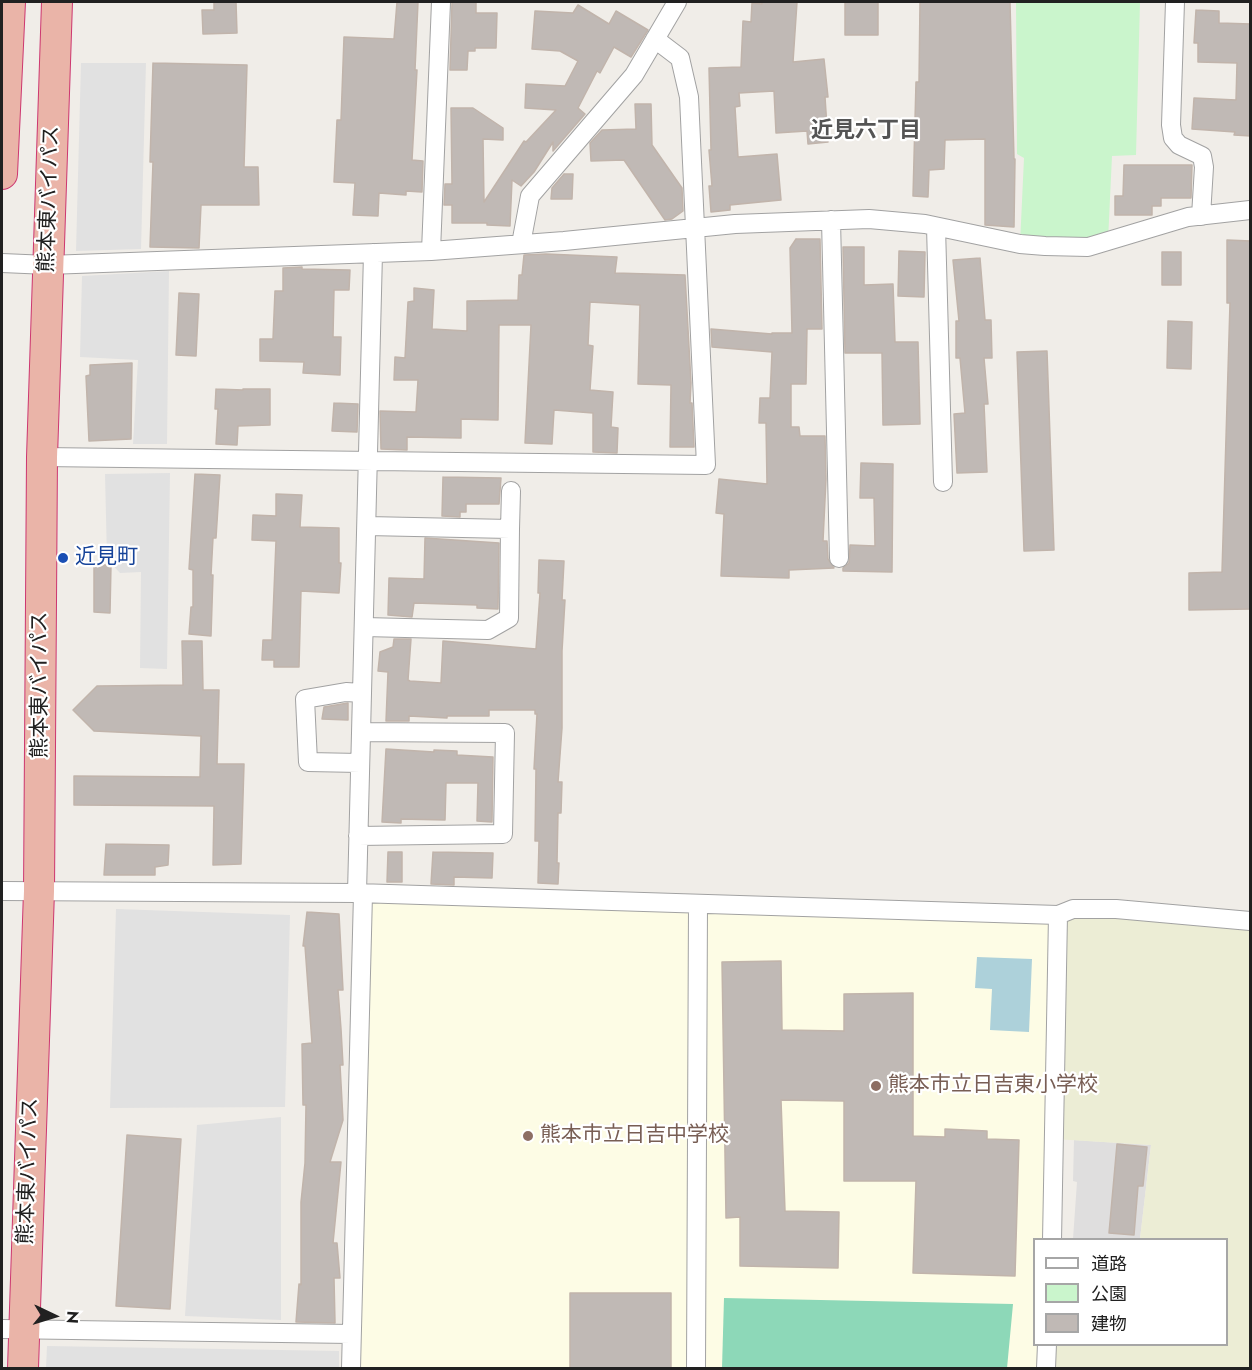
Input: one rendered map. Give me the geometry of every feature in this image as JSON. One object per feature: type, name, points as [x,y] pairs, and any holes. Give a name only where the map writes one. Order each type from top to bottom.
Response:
[{"type":"highway","points":[[2,174],[10,2]]},
{"type":"highway","name":"熊本東バイパス","points":[[23,1368],[13,1329],[39,891],[42,457],[57,2]]},
{"type":"street","points":[[431,250],[441,2]]},
{"type":"street","points":[[521,244],[530,196],[634,75],[677,2]]},
{"type":"street","points":[[1175,2],[1172,132],[1173,138],[1179,145],[1202,156],[1204,167],[1201,216]]},
{"type":"street","points":[[42,457],[706,465],[689,97],[680,58],[655,39]]},
{"type":"street","points":[[2,264],[48,265],[431,250],[696,228],[869,219],[936,226],[1020,244],[1088,247],[1188,218],[1251,210]]},
{"type":"street","points":[[831,220],[839,558]]},
{"type":"street","points":[[936,226],[943,482]]},
{"type":"street","points":[[351,1368],[360,894],[358,836],[373,253]]},
{"type":"street","points":[[364,627],[488,630],[509,618],[511,491]]},
{"type":"street","points":[[367,526],[510,529]]},
{"type":"street","points":[[360,764],[308,762],[305,699],[346,692],[362,693]]},
{"type":"street","points":[[358,836],[503,834],[505,734],[361,732]]},
{"type":"street","points":[[2,891],[360,894],[1058,915],[1073,909],[1116,909],[1251,921]]},
{"type":"street","points":[[696,1368],[698,904]]},
{"type":"street","points":[[1052,1238],[1058,915]]},
{"type":"street","points":[[13,1329],[351,1334]]},
{"type":"street","points":[[1046,1368],[1047,1346]]},
{"type":"shaded area","points":[[81,63],[146,63],[141,249],[76,251]]},
{"type":"shaded area","points":[[169,271],[167,444],[133,444],[138,360],[80,357],[82,276]]},
{"type":"shaded area","points":[[170,473],[167,669],[140,668],[141,572],[120,573],[107,559],[105,474]]},
{"type":"shaded area","points":[[363,894],[1058,915],[1052,1238],[1033,1238],[1033,1346],[1047,1346],[1046,1368],[355,1368]]},
{"type":"shaded area","points":[[116,909],[290,915],[285,1107],[110,1108]]},
{"type":"shaded area","points":[[1058,915],[1250,921],[1250,1368],[1046,1368],[1047,1346],[1228,1346],[1228,1238],[1140,1238],[1151,1145],[1054,1139]]},
{"type":"shaded area","points":[[281,1117],[281,1320],[185,1316],[197,1125]]},
{"type":"shaded area","points":[[1074,1140],[1151,1145],[1140,1238],[1073,1238],[1077,1182],[1073,1181]]},
{"type":"shaded area","points":[[47,1346],[339,1351],[339,1368],[46,1368]]},
{"type":"green space","points":[[1016,2],[1140,2],[1136,155],[1112,156],[1108,241],[1020,244],[1024,158],[1017,154]]},
{"type":"green space","points":[[724,1298],[1013,1304],[1007,1368],[722,1368]]},
{"type":"water","points":[[977,957],[1032,959],[1029,1032],[990,1030],[992,989],[975,988]]},
{"type":"building","points":[[214,2],[236,2],[237,33],[203,34],[202,10],[214,10]]},
{"type":"building","points":[[397,2],[418,2],[412,160],[423,161],[422,192],[406,191],[406,195],[379,193],[378,216],[353,215],[355,183],[334,182],[337,120],[341,120],[344,37],[394,39]]},
{"type":"building","points":[[452,2],[476,2],[476,13],[497,13],[496,48],[475,48],[475,51],[468,51],[467,70],[450,70]]},
{"type":"building","points":[[762,2],[797,2],[793,62],[824,59],[828,97],[825,97],[828,142],[808,144],[807,131],[776,133],[774,91],[739,93],[740,106],[735,107],[738,157],[777,154],[781,200],[730,205],[730,210],[711,212],[709,68],[741,67],[743,21],[751,22],[752,3],[762,4]]},
{"type":"building","points":[[845,2],[878,2],[878,35],[845,35]]},
{"type":"building","points":[[920,2],[1010,2],[1015,159],[1014,227],[985,225],[985,139],[945,140],[944,169],[929,170],[928,197],[913,196],[916,82],[919,82]]},
{"type":"building","points":[[578,5],[609,24],[616,11],[648,30],[631,57],[614,47],[600,73],[597,71],[578,108],[585,114],[553,151],[553,142],[534,172],[521,186],[512,180],[510,226],[487,225],[487,223],[452,223],[452,205],[444,205],[445,184],[452,184],[451,108],[473,108],[503,128],[503,140],[483,139],[484,202],[524,141],[526,142],[556,110],[525,108],[526,84],[565,86],[578,61],[560,51],[532,49],[535,11],[573,13]]},
{"type":"building","points":[[1196,10],[1219,11],[1219,23],[1251,24],[1251,136],[1234,135],[1235,132],[1192,129],[1194,98],[1236,100],[1237,63],[1198,62],[1198,43],[1194,43]]},
{"type":"building","points":[[153,63],[247,65],[244,167],[258,167],[259,205],[201,205],[199,248],[150,247]]},
{"type":"building","points":[[635,104],[651,104],[652,145],[682,188],[683,211],[672,219],[665,220],[624,160],[591,161],[590,143],[602,130],[636,129]]},
{"type":"building","points":[[1124,165],[1192,165],[1191,198],[1161,198],[1161,206],[1152,206],[1152,215],[1115,215],[1115,196],[1123,196]]},
{"type":"building","points":[[564,174],[573,174],[572,199],[551,199],[552,188]]},
{"type":"building","points":[[796,239],[820,239],[822,329],[807,329],[806,384],[791,384],[791,427],[799,427],[800,436],[825,436],[826,479],[823,541],[827,541],[828,559],[834,568],[789,570],[789,578],[721,576],[724,514],[716,513],[719,479],[767,484],[766,423],[759,423],[760,398],[770,398],[772,352],[712,347],[711,329],[772,334],[792,333],[790,248]]},
{"type":"building","points":[[1227,240],[1251,241],[1251,609],[1189,610],[1189,573],[1222,572],[1230,303],[1227,303]]},
{"type":"building","points":[[843,247],[864,247],[864,285],[893,284],[895,342],[918,342],[920,424],[883,425],[882,353],[845,353]]},
{"type":"building","points":[[899,251],[925,252],[924,297],[898,296]]},
{"type":"building","points":[[1162,252],[1181,252],[1181,285],[1162,285]]},
{"type":"building","points":[[524,255],[617,257],[615,273],[685,275],[694,447],[670,447],[671,385],[638,384],[640,305],[590,302],[588,345],[593,346],[590,390],[613,392],[611,427],[618,428],[617,453],[593,452],[593,413],[554,410],[552,444],[525,443],[531,325],[499,325],[498,420],[461,419],[461,438],[407,437],[407,450],[381,449],[380,411],[416,412],[418,380],[394,380],[395,357],[405,358],[408,302],[414,301],[414,288],[434,290],[432,329],[467,331],[467,301],[518,300],[519,275],[522,275]]},
{"type":"building","points":[[980,258],[985,320],[991,320],[992,358],[984,358],[988,404],[984,404],[987,472],[957,473],[954,414],[965,413],[960,358],[956,358],[956,321],[959,321],[953,260]]},
{"type":"building","points":[[302,267],[302,269],[350,270],[349,290],[334,290],[333,337],[341,337],[340,375],[303,373],[304,362],[260,361],[260,339],[273,339],[275,291],[283,291],[283,268]]},
{"type":"building","points":[[179,293],[199,294],[196,356],[176,355]]},
{"type":"building","points":[[1168,321],[1192,322],[1191,369],[1167,368]]},
{"type":"building","points":[[1047,351],[1054,550],[1024,551],[1017,352]]},
{"type":"building","points":[[132,363],[131,439],[89,441],[86,376],[90,375],[90,365]]},
{"type":"building","points":[[216,389],[270,389],[270,425],[238,426],[237,445],[216,444],[218,409],[215,409]]},
{"type":"building","points":[[334,403],[358,404],[357,432],[332,431]]},
{"type":"building","points":[[861,463],[893,464],[892,572],[843,571],[849,563],[850,545],[875,546],[874,498],[860,498]]},
{"type":"building","points":[[195,474],[220,475],[216,538],[213,538],[211,636],[189,634],[191,607],[193,607],[193,570],[189,569]]},
{"type":"building","points":[[443,477],[501,478],[499,504],[466,504],[466,512],[460,512],[460,517],[442,516]]},
{"type":"building","points":[[276,494],[302,495],[300,527],[339,528],[339,563],[341,563],[339,593],[301,591],[299,667],[274,667],[274,660],[262,660],[263,640],[272,640],[276,541],[252,540],[253,515],[276,516]]},
{"type":"building","points":[[425,538],[499,543],[498,609],[477,608],[477,605],[414,603],[412,617],[388,615],[389,578],[424,579]]},
{"type":"building","points":[[539,560],[564,561],[562,728],[558,782],[562,782],[561,813],[558,813],[558,884],[538,883],[539,841],[535,841],[536,769],[534,769],[537,714],[535,710],[489,710],[489,716],[447,716],[447,718],[409,716],[409,721],[386,721],[388,672],[378,671],[380,652],[393,647],[394,639],[411,639],[408,680],[410,681],[441,683],[443,641],[536,649],[540,593],[538,593]]},
{"type":"building","points":[[94,565],[111,565],[110,613],[94,612]]},
{"type":"building","points":[[182,641],[202,641],[203,690],[219,690],[217,764],[244,764],[241,864],[213,865],[214,806],[74,805],[74,776],[200,777],[201,736],[94,731],[73,710],[97,686],[183,685]]},
{"type":"building","points":[[348,703],[348,720],[322,719],[324,707]]},
{"type":"building","points":[[386,749],[457,751],[457,755],[493,757],[492,822],[477,821],[478,783],[446,783],[445,820],[401,819],[401,823],[382,822]]},
{"type":"building","points":[[106,844],[169,845],[168,865],[155,867],[155,875],[104,875]]},
{"type":"building","points":[[388,852],[402,852],[402,882],[387,882]]},
{"type":"building","points":[[433,852],[493,853],[492,878],[454,877],[454,885],[431,884]]},
{"type":"building","points":[[307,912],[339,914],[343,990],[338,990],[343,1065],[340,1065],[343,1120],[330,1162],[341,1162],[333,1243],[337,1243],[340,1278],[334,1278],[335,1323],[296,1322],[299,1284],[301,1285],[301,1202],[305,1163],[306,1105],[303,1105],[302,1044],[312,1043],[305,946],[303,946]]},
{"type":"building","points":[[781,961],[782,1030],[844,1031],[844,994],[913,993],[913,1136],[945,1137],[945,1129],[987,1131],[987,1139],[1019,1140],[1015,1276],[913,1273],[916,1181],[844,1181],[844,1101],[781,1100],[785,1211],[839,1212],[838,1268],[740,1266],[740,1217],[726,1218],[722,962]]},
{"type":"building","points":[[127,1135],[181,1139],[170,1309],[116,1306]]},
{"type":"building","points":[[1117,1144],[1147,1147],[1143,1186],[1138,1186],[1134,1235],[1109,1233]]},
{"type":"building","points":[[570,1293],[671,1293],[671,1368],[570,1368]]},
{"type":"place","name":"近見町","points":[[63,558]]},
{"type":"place","name":"熊本市立日吉東小学校","points":[[876,1086]]},
{"type":"place","name":"熊本市立日吉中学校","points":[[528,1136]]},
{"type":"district","name":"近見六丁目","points":[[866,132]]}]
